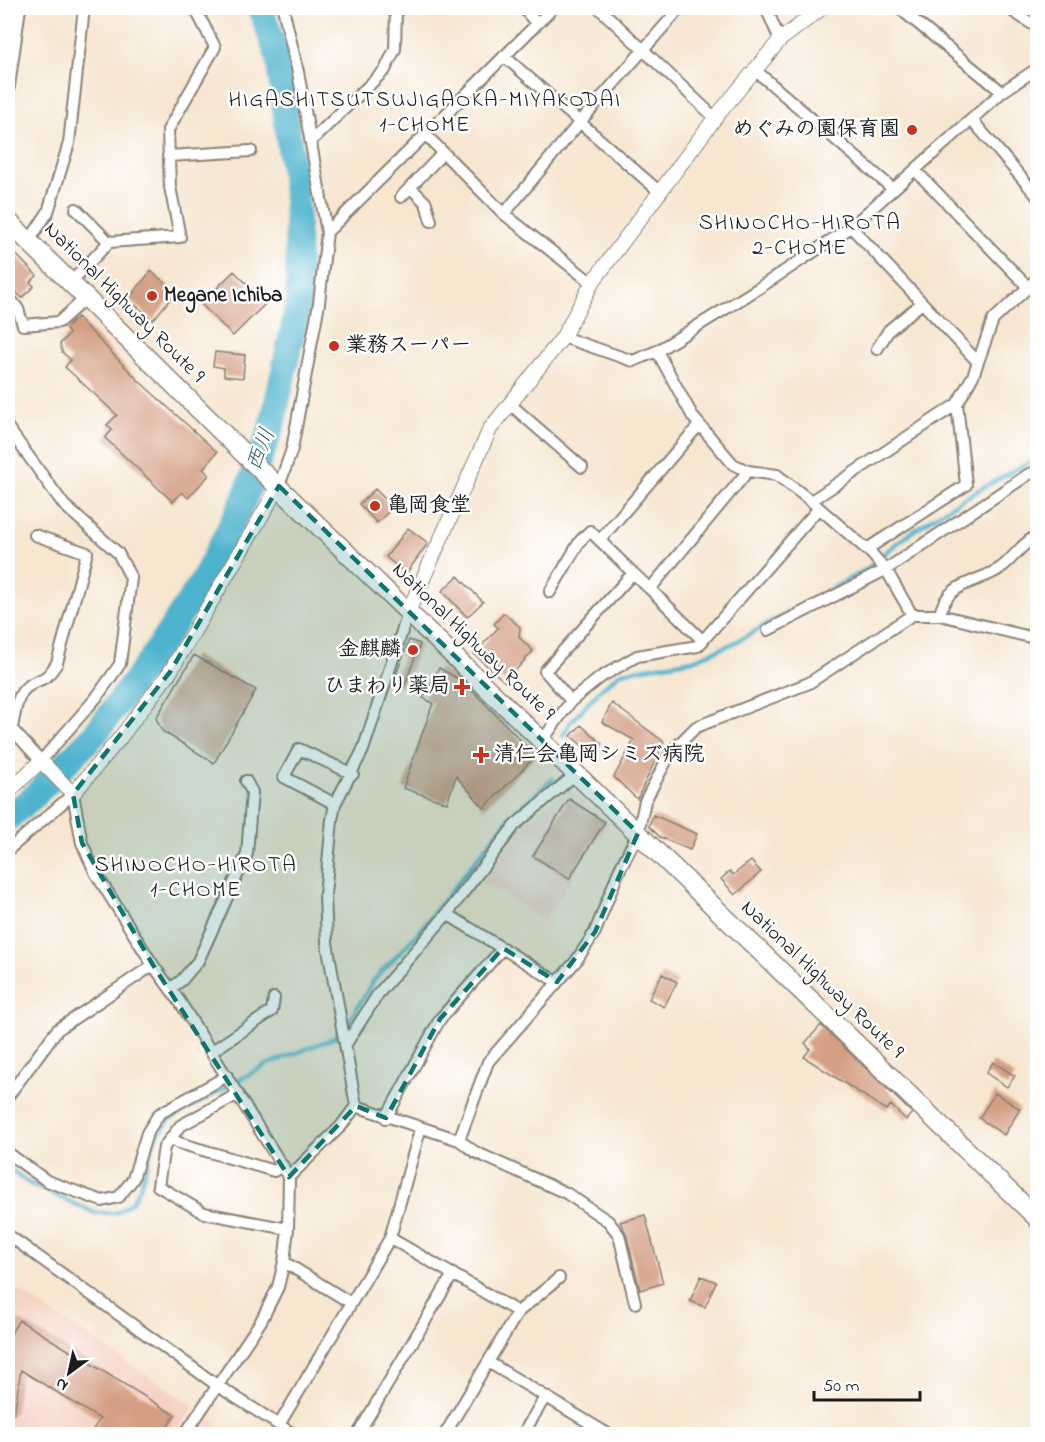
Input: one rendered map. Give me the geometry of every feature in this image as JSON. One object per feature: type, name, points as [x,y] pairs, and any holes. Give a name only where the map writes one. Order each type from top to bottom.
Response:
[{"type":"highway","name":"National Highway Route 9","points":[[8,221],[245,455],[409,610],[1038,1219]]},
{"type":"street","points":[[8,93],[20,8]]},
{"type":"street","points":[[29,241],[48,212],[69,143],[84,8]]},
{"type":"street","points":[[8,850],[70,791],[120,738],[170,672],[292,449],[319,303],[327,232],[311,141],[283,8]]},
{"type":"street","points":[[311,141],[385,70],[395,49],[396,8]]},
{"type":"street","points":[[523,8],[537,24]]},
{"type":"street","points":[[327,232],[424,133],[554,8]]},
{"type":"street","points":[[599,8],[715,118]]},
{"type":"street","points":[[504,214],[642,49],[680,8]]},
{"type":"street","points":[[766,8],[780,40]]},
{"type":"street","points":[[289,1177],[341,1126],[356,1106],[327,943],[325,895],[334,804],[353,774],[383,696],[409,610],[490,429],[563,337],[592,283],[715,118],[780,40],[822,8]]},
{"type":"street","points":[[899,8],[1002,92]]},
{"type":"street","points":[[1008,8],[1038,28]]},
{"type":"street","points":[[71,282],[109,242],[180,237],[170,187],[168,130],[215,47],[197,12]]},
{"type":"street","points":[[504,56],[661,193]]},
{"type":"street","points":[[755,70],[892,189]]},
{"type":"street","points":[[563,337],[633,361],[657,351],[759,288],[851,227],[1002,92],[1037,71]]},
{"type":"street","points":[[972,120],[1038,197]]},
{"type":"street","points":[[424,133],[504,214],[592,283]]},
{"type":"street","points":[[168,156],[251,151]]},
{"type":"street","points":[[401,197],[443,153]]},
{"type":"street","points":[[916,171],[1028,287]]},
{"type":"street","points":[[410,187],[426,203],[431,221]]},
{"type":"street","points":[[76,209],[109,242]]},
{"type":"street","points":[[851,227],[977,361]]},
{"type":"street","points":[[542,741],[571,701],[601,677],[637,656],[698,646],[815,505],[957,404],[973,376],[993,320],[1038,278]]},
{"type":"street","points":[[8,296],[18,309],[23,325],[59,322],[87,297]]},
{"type":"street","points":[[877,349],[889,330],[922,303]]},
{"type":"street","points":[[657,351],[699,425],[732,464],[748,471],[777,474],[815,505],[867,549],[885,570],[912,615]]},
{"type":"street","points":[[510,404],[582,467]]},
{"type":"street","points":[[867,549],[966,485],[957,404]]},
{"type":"street","points":[[600,540],[699,425]]},
{"type":"street","points":[[8,428],[64,505],[118,553],[130,578],[120,664],[44,764],[8,792]]},
{"type":"street","points":[[650,589],[748,471]]},
{"type":"street","points":[[768,630],[885,570],[1029,474],[1038,472]]},
{"type":"street","points":[[550,592],[590,531],[703,641]]},
{"type":"street","points":[[35,535],[87,553],[57,663],[47,679],[27,687],[20,696],[10,726],[70,791],[82,843],[95,872],[153,965],[227,1076],[289,1177],[288,1229],[284,1262],[272,1300],[185,1434]]},
{"type":"street","points":[[940,615],[943,600],[957,588],[1001,568],[1023,543],[1038,536]]},
{"type":"street","points":[[571,701],[546,670],[633,573]]},
{"type":"street","points":[[459,1140],[488,1062],[576,961],[595,932],[618,873],[638,833],[645,801],[671,752],[696,727],[809,683],[912,615],[940,615],[1038,639]]},
{"type":"street","points":[[334,804],[284,777],[299,749],[353,774]]},
{"type":"street","points":[[346,1044],[378,994],[447,915],[515,825],[576,774]]},
{"type":"street","points":[[170,989],[182,980],[198,961],[247,854],[252,792],[246,781]]},
{"type":"street","points":[[447,915],[557,982]]},
{"type":"street","points":[[386,1118],[440,1019],[503,948]]},
{"type":"street","points":[[8,1096],[57,1030],[153,965]]},
{"type":"street","points":[[211,1052],[272,1011],[274,998]]},
{"type":"street","points":[[8,1153],[47,1181],[102,1201],[119,1197],[133,1179],[147,1133],[159,1114],[227,1076]]},
{"type":"street","points":[[238,1094],[180,1126],[165,1147],[158,1186],[204,1213],[288,1229]]},
{"type":"street","points":[[356,1106],[420,1130],[459,1140],[476,1152],[566,1193],[608,1221],[619,1235],[635,1304]]},
{"type":"street","points":[[279,1425],[390,1238],[420,1130]]},
{"type":"street","points":[[171,1138],[179,1143],[274,1171],[283,1166]]},
{"type":"street","points":[[8,1235],[218,1386],[293,1434]]},
{"type":"street","points":[[390,1238],[518,1312]]},
{"type":"street","points":[[284,1262],[351,1303]]},
{"type":"street","points":[[358,1434],[453,1274]]},
{"type":"street","points":[[445,1434],[518,1312],[559,1278]]},
{"type":"street","points":[[488,1362],[608,1434]]},
{"type":"street","points":[[523,1434],[545,1397]]},
{"type":"highlighted area","points":[[279,486],[638,833],[595,932],[557,982],[503,948],[440,1019],[386,1118],[356,1106],[289,1177],[153,965],[82,843],[73,794],[170,672]]},
{"type":"shaded area","points":[[569,788],[609,823],[544,921],[482,881],[525,823]]},
{"type":"shaded area","points":[[8,1273],[16,1289],[194,1406],[175,1434],[8,1434]]},
{"type":"shaded area","points":[[209,1418],[233,1434],[197,1434]]},
{"type":"building","points":[[8,246],[37,276],[30,282],[34,286],[22,298],[8,284]]},
{"type":"building","points":[[151,271],[176,292],[153,320],[128,299]]},
{"type":"building","points":[[234,271],[266,303],[233,336],[201,304]]},
{"type":"building","points":[[77,317],[139,381],[217,452],[203,469],[209,475],[188,498],[182,492],[173,502],[105,438],[112,430],[107,425],[117,415],[65,367],[71,360],[62,352],[60,344],[69,334],[66,329]]},
{"type":"building","points":[[215,352],[245,355],[243,378],[224,376],[224,368],[213,366]]},
{"type":"building","points":[[375,489],[393,507],[377,523],[359,504]]},
{"type":"building","points":[[408,528],[428,543],[406,574],[386,557]]},
{"type":"building","points":[[458,576],[483,602],[467,617],[442,591]]},
{"type":"building","points":[[504,613],[520,627],[519,637],[533,651],[505,682],[474,654],[498,628],[494,624]]},
{"type":"building","points":[[409,640],[420,644],[404,687],[393,683]]},
{"type":"building","points":[[194,655],[256,690],[214,763],[162,731],[156,718]]},
{"type":"building","points":[[439,668],[464,682],[536,756],[484,808],[456,776],[447,803],[403,788],[433,703],[423,698]]},
{"type":"building","points":[[612,703],[664,742],[637,799],[614,777],[634,740],[602,722]]},
{"type":"building","points":[[581,725],[602,744],[592,754],[571,736]]},
{"type":"building","points":[[569,799],[605,822],[569,879],[533,856]]},
{"type":"building","points":[[653,815],[697,834],[690,850],[660,837],[649,826]]},
{"type":"building","points":[[751,861],[761,872],[735,895],[721,879],[730,871],[733,875]]},
{"type":"building","points":[[662,974],[677,982],[664,1007],[649,999]]},
{"type":"building","points":[[821,1025],[912,1113],[906,1120],[891,1105],[886,1110],[804,1057],[810,1049],[805,1043]]},
{"type":"building","points":[[993,1062],[1015,1076],[1007,1087],[986,1073]]},
{"type":"building","points":[[995,1093],[1020,1109],[1004,1135],[979,1118]]},
{"type":"building","points":[[645,1215],[663,1283],[640,1290],[626,1233],[620,1222]]},
{"type":"building","points":[[701,1276],[716,1282],[705,1307],[690,1301]]},
{"type":"building","points":[[19,1320],[175,1415],[163,1434],[90,1434],[100,1419],[21,1370],[14,1414],[8,1413],[8,1338]]},
{"type":"waterway","name":"西川","points":[[8,818],[32,798],[95,734],[151,659],[202,582],[243,502],[272,426],[299,300],[296,195],[278,56],[260,8]]},
{"type":"waterway","points":[[563,736],[569,724],[602,688],[622,672],[693,660],[732,644],[867,569],[927,522],[1038,458]]},
{"type":"waterway","points":[[8,1168],[30,1184],[95,1213],[116,1213],[132,1202],[140,1187],[154,1141],[170,1119],[266,1065],[334,1038],[350,1020],[373,981],[420,931],[510,817],[553,779]]},
{"type":"place","name":"めぐみの園保育園","points":[[912,130]]},
{"type":"place","name":"Megane Ichiba","points":[[152,296]]},
{"type":"place","name":"業務スーパー","points":[[334,346]]},
{"type":"place","name":"亀岡食堂","points":[[375,506]]},
{"type":"place","name":"金麒麟","points":[[413,650]]},
{"type":"place","name":"ひまわり薬局","points":[[462,687]]},
{"type":"place","name":"清仁会亀岡シミズ病院","points":[[481,755]]},
{"type":"district","name":"HIGASHITSUTSUJIGAOKA-MIYAKODAI 1-CHOME","points":[[425,114]]},
{"type":"district","name":"SHINOCHO-HIROTA 2-CHOME","points":[[800,236]]},
{"type":"district","name":"SHINOCHO-HIROTA 1-CHOME","points":[[196,878]]}]
